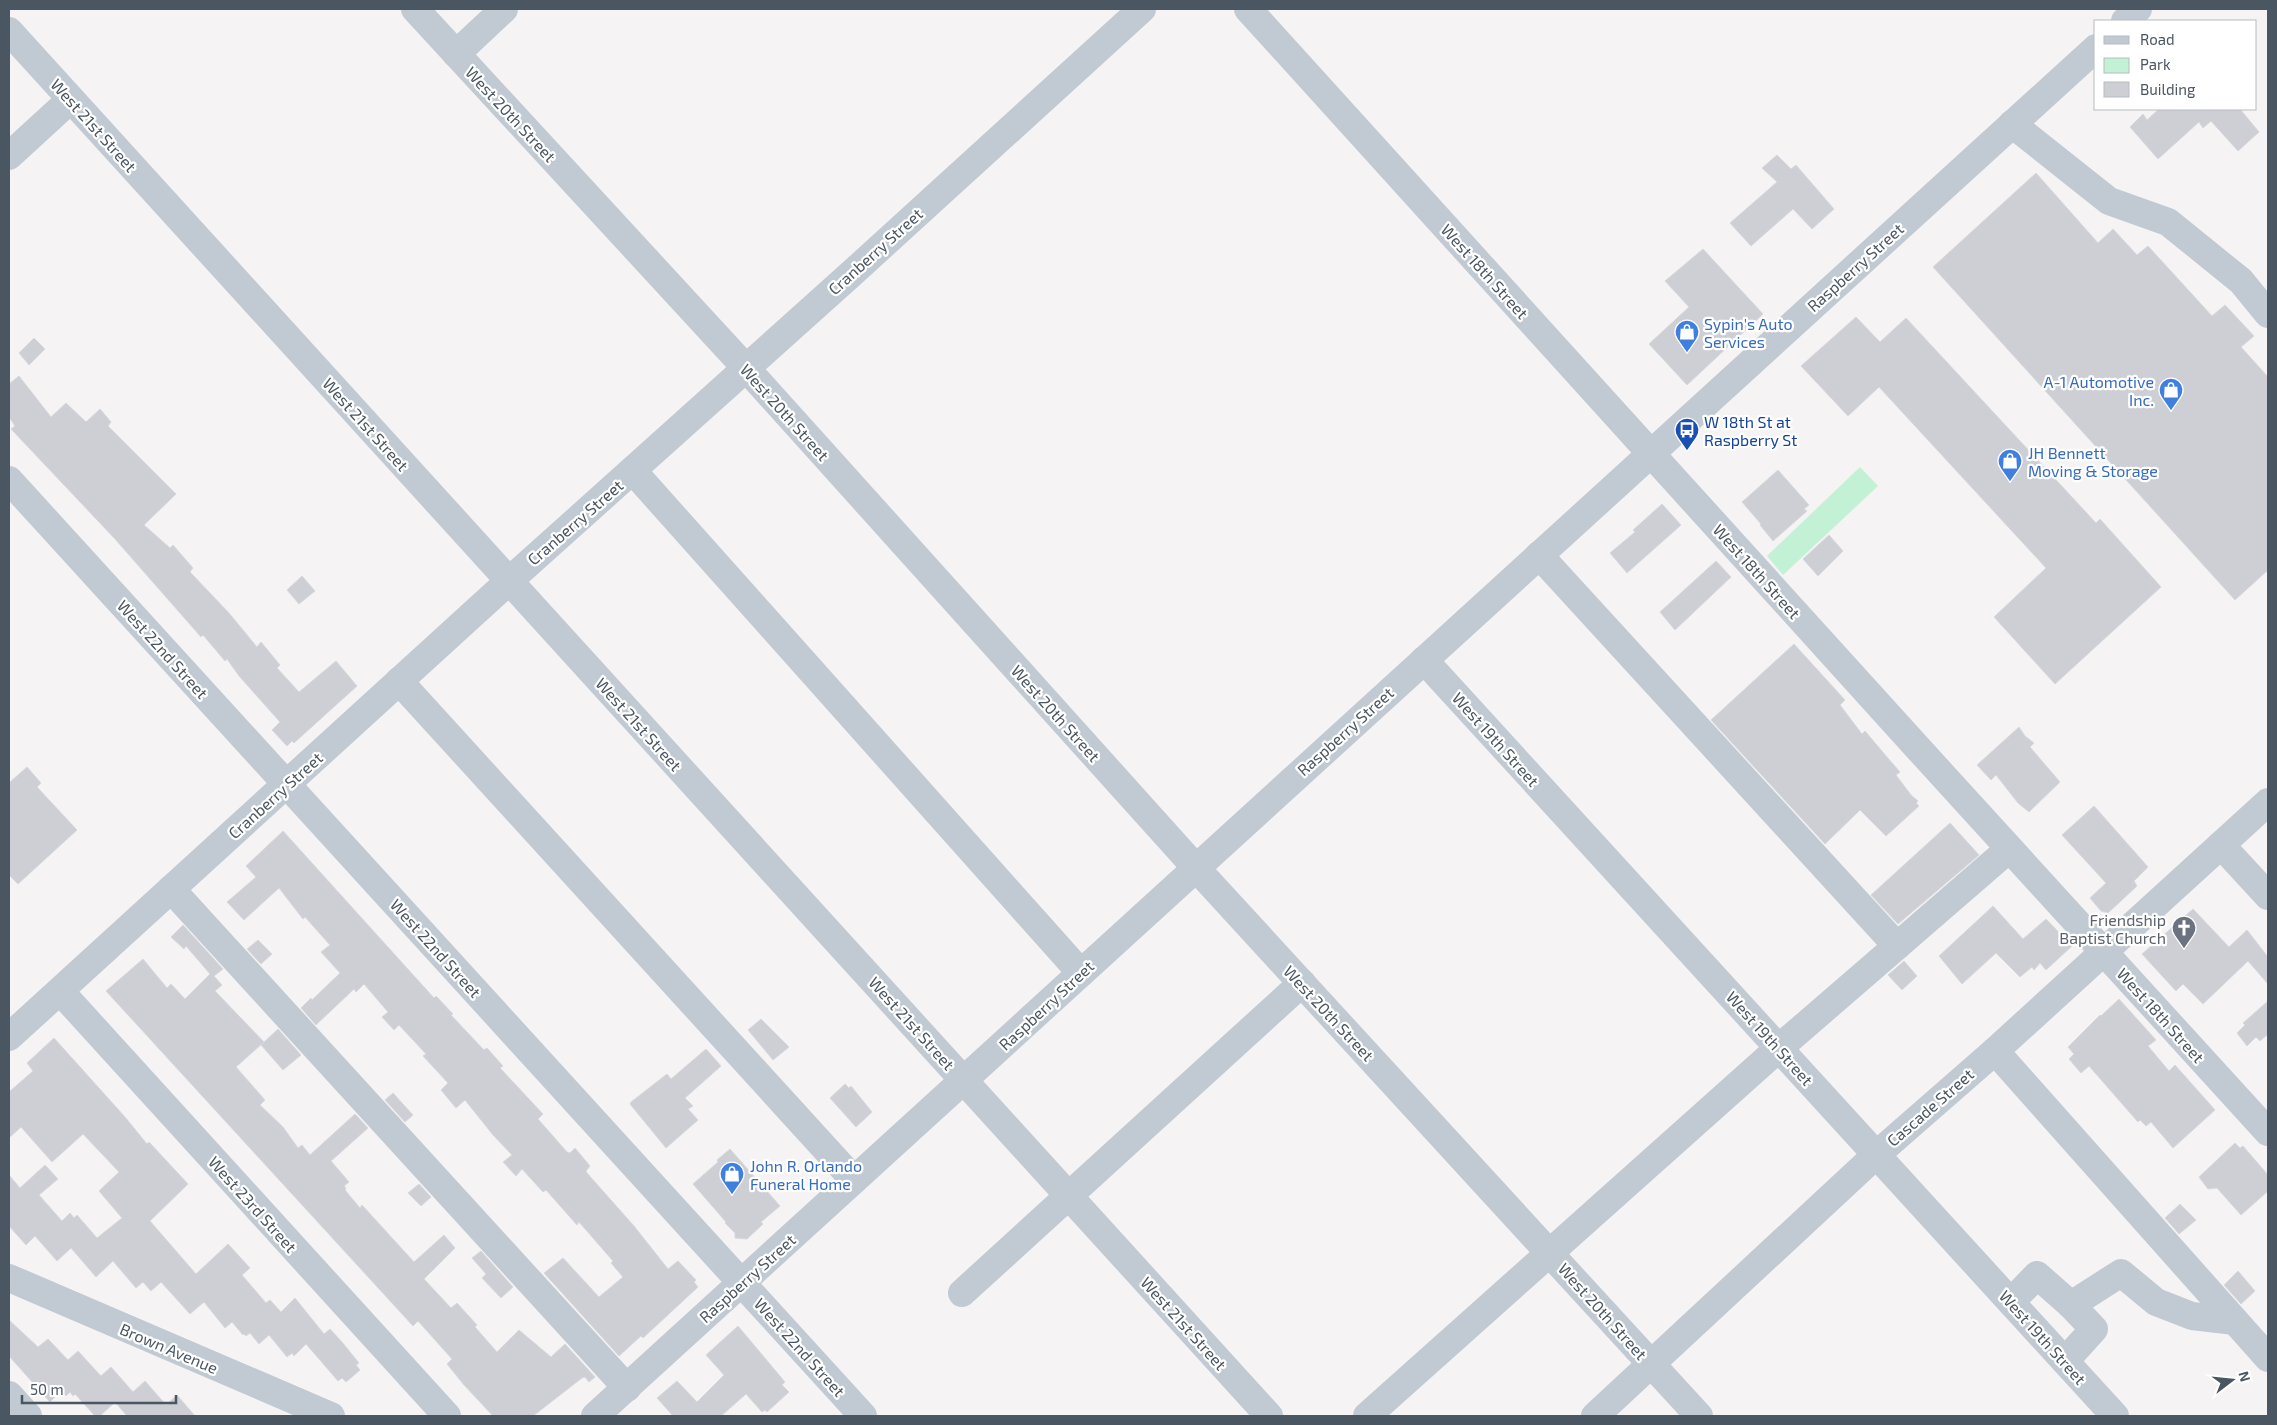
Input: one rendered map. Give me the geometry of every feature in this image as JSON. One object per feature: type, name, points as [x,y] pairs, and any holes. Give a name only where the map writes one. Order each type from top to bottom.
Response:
[{"type":"street","name":"West 20th Street","points":[[415,9],[745,367],[1196,868],[1699,1416]]},
{"type":"street","points":[[456,54],[504,9]]},
{"type":"street","name":"Cranberry Street","points":[[9,1037],[509,581],[633,471],[745,367],[851,274],[1142,9]]},
{"type":"street","name":"West 18th Street","points":[[1248,9],[1650,454],[2268,1132]]},
{"type":"street","points":[[2126,20],[2138,9]]},
{"type":"street","name":"West 21st Street","points":[[9,31],[1269,1416]]},
{"type":"street","name":"Raspberry Street","points":[[595,1416],[2094,50]]},
{"type":"street","points":[[9,156],[70,100]]},
{"type":"street","points":[[2012,124],[2109,201],[2168,222],[2241,282],[2268,314]]},
{"type":"street","points":[[633,471],[1081,973]]},
{"type":"street","name":"West 22nd Street","points":[[9,480],[863,1416]]},
{"type":"street","points":[[1539,554],[1896,946]]},
{"type":"street","name":"West 19th Street","points":[[1424,660],[2115,1416]]},
{"type":"street","points":[[399,681],[854,1180]]},
{"type":"street","name":"Cascade Street","points":[[1595,1416],[1652,1365],[1876,1154],[1995,1051],[2268,802]]},
{"type":"street","points":[[2221,845],[2268,896]]},
{"type":"street","points":[[1367,1416],[1779,1048],[2009,849]]},
{"type":"street","points":[[171,889],[626,1388]]},
{"type":"street","points":[[962,1293],[1302,983]]},
{"type":"street","name":"West 23rd Street","points":[[60,991],[447,1416]]},
{"type":"street","points":[[1995,1051],[2268,1358]]},
{"type":"street","points":[[2071,1305],[2121,1273],[2156,1302],[2192,1316],[2235,1321]]},
{"type":"street","points":[[2011,1302],[2037,1274],[2094,1329],[2065,1361]]},
{"type":"street","name":"Brown Avenue","points":[[9,1278],[331,1416]]},
{"type":"street","points":[[9,1395],[28,1416]]},
{"type":"green space","points":[[1860,467],[1878,486],[1783,575],[1767,556]]},
{"type":"building","points":[[2158,110],[2241,110],[2259,132],[2238,151],[2211,121],[2203,128],[2199,122],[2158,159],[2130,127],[2143,114],[2147,120]]},
{"type":"building","points":[[1777,155],[1791,169],[1796,165],[1834,209],[1812,229],[1793,209],[1751,246],[1730,223],[1777,182],[1762,168]]},
{"type":"building","points":[[2036,173],[2098,243],[2113,229],[2137,255],[2148,246],[2212,316],[2225,305],[2254,336],[2241,347],[2268,377],[2268,570],[2235,600],[1933,267]]},
{"type":"building","points":[[1703,249],[1763,314],[1687,385],[1649,344],[1689,307],[1665,281]]},
{"type":"building","points":[[1856,317],[1880,342],[1906,318],[2096,523],[2100,519],[2161,587],[2055,684],[1994,617],[2046,568],[1879,387],[1848,416],[1801,366]]},
{"type":"building","points":[[34,338],[45,349],[29,365],[19,353]]},
{"type":"building","points":[[19,376],[51,417],[66,403],[86,422],[100,409],[111,422],[108,426],[176,494],[144,525],[170,548],[173,545],[193,568],[190,572],[229,613],[257,647],[261,642],[280,665],[277,668],[299,692],[336,661],[357,686],[294,743],[292,741],[287,746],[272,730],[280,722],[239,676],[227,659],[225,661],[203,635],[201,637],[115,539],[11,429],[15,426],[9,417],[9,384]]},
{"type":"building","points":[[1778,470],[1809,505],[1804,509],[1807,511],[1773,541],[1742,502]]},
{"type":"building","points":[[1662,504],[1681,525],[1627,573],[1610,553],[1635,532],[1633,530]]},
{"type":"building","points":[[1829,535],[1843,551],[1818,576],[1803,559]]},
{"type":"building","points":[[1716,561],[1731,577],[1675,630],[1660,612]]},
{"type":"building","points":[[302,576],[315,591],[299,604],[287,590]]},
{"type":"building","points":[[1794,644],[1845,700],[1840,705],[1862,734],[1865,731],[1900,772],[1896,775],[1918,801],[1916,803],[1919,806],[1886,836],[1860,810],[1825,844],[1711,720]]},
{"type":"building","points":[[2019,727],[2025,736],[2034,743],[2030,747],[2060,782],[2029,812],[2018,803],[1996,775],[1991,780],[1977,765]]},
{"type":"building","points":[[27,767],[41,783],[37,787],[77,830],[18,884],[9,875],[9,783]]},
{"type":"building","points":[[2094,806],[2148,867],[2134,881],[2137,886],[2108,913],[2101,911],[2090,898],[2106,883],[2062,835]]},
{"type":"building","points":[[1950,823],[1979,855],[1898,924],[1871,895]]},
{"type":"building","points":[[283,831],[434,998],[436,996],[484,1050],[487,1048],[503,1066],[500,1068],[543,1114],[538,1119],[567,1152],[570,1153],[575,1148],[590,1166],[586,1171],[587,1173],[634,1226],[668,1269],[678,1261],[696,1280],[694,1282],[698,1287],[643,1338],[641,1336],[619,1356],[544,1273],[563,1258],[599,1297],[623,1277],[611,1263],[613,1261],[579,1222],[577,1225],[546,1190],[543,1192],[522,1169],[516,1176],[503,1162],[512,1155],[465,1100],[456,1108],[441,1090],[448,1083],[423,1056],[426,1054],[399,1025],[394,1030],[382,1017],[388,1012],[364,984],[356,992],[354,989],[316,1025],[301,1008],[340,973],[321,952],[330,945],[305,917],[303,919],[279,888],[244,920],[227,902],[256,877],[246,866]]},
{"type":"building","points":[[1993,906],[2023,939],[2046,919],[2072,946],[2046,970],[2040,963],[2034,970],[2032,967],[2020,977],[1996,953],[1962,984],[1939,956]]},
{"type":"building","points":[[2193,909],[2229,947],[2247,930],[2268,957],[2268,984],[2248,961],[2203,1004],[2183,984],[2176,991],[2142,954]]},
{"type":"building","points":[[183,925],[223,969],[214,976],[222,985],[215,991],[264,1042],[236,1067],[265,1100],[260,1105],[283,1127],[298,1148],[302,1145],[310,1155],[355,1114],[368,1128],[331,1161],[349,1182],[344,1186],[345,1190],[360,1208],[362,1205],[414,1262],[444,1235],[455,1248],[424,1279],[451,1308],[457,1303],[477,1325],[475,1327],[497,1352],[519,1330],[551,1357],[565,1344],[595,1377],[589,1382],[585,1377],[582,1378],[533,1416],[493,1416],[464,1385],[447,1364],[452,1359],[418,1321],[413,1326],[106,991],[143,959],[167,988],[171,984],[185,999],[210,974],[186,946],[184,949],[171,937]]},
{"type":"building","points":[[258,940],[272,954],[261,964],[247,949]]},
{"type":"building","points":[[1904,961],[1917,976],[1902,990],[1888,975]]},
{"type":"building","points":[[2119,999],[2156,1040],[2148,1046],[2169,1071],[2175,1065],[2215,1110],[2173,1148],[2151,1122],[2146,1126],[2140,1120],[2138,1122],[2089,1066],[2081,1073],[2069,1059],[2074,1054],[2068,1047]]},
{"type":"building","points":[[2268,1001],[2268,1034],[2260,1041],[2256,1037],[2247,1046],[2237,1033],[2245,1025],[2243,1023]]},
{"type":"building","points":[[761,1019],[789,1047],[773,1060],[748,1030]]},
{"type":"building","points":[[278,1029],[301,1055],[283,1070],[261,1045]]},
{"type":"building","points":[[54,1038],[147,1144],[149,1142],[188,1184],[150,1221],[196,1274],[228,1244],[250,1268],[242,1275],[266,1303],[270,1300],[281,1312],[295,1298],[324,1334],[330,1329],[342,1342],[359,1363],[356,1365],[360,1370],[346,1382],[342,1378],[338,1381],[306,1344],[294,1356],[292,1353],[287,1357],[269,1335],[259,1344],[250,1333],[246,1336],[243,1335],[232,1322],[225,1328],[204,1302],[190,1314],[161,1282],[151,1291],[143,1282],[136,1288],[113,1261],[96,1277],[71,1248],[57,1261],[35,1236],[26,1245],[9,1226],[9,1175],[20,1188],[45,1165],[58,1179],[39,1195],[62,1221],[70,1213],[74,1218],[77,1215],[97,1238],[122,1218],[99,1191],[119,1172],[83,1134],[52,1162],[21,1127],[9,1138],[9,1092],[33,1071],[27,1063]]},
{"type":"building","points":[[706,1049],[721,1066],[685,1098],[693,1106],[688,1109],[698,1120],[666,1148],[630,1104],[667,1074],[671,1079]]},
{"type":"building","points":[[845,1084],[849,1088],[851,1086],[872,1112],[856,1127],[830,1098]]},
{"type":"building","points":[[393,1093],[413,1115],[405,1122],[385,1100]]},
{"type":"building","points":[[2235,1143],[2240,1148],[2243,1146],[2268,1175],[2268,1191],[2241,1215],[2217,1188],[2208,1189],[2199,1177]]},
{"type":"building","points":[[730,1149],[780,1206],[761,1222],[763,1224],[747,1239],[735,1238],[735,1233],[693,1184]]},
{"type":"building","points":[[419,1184],[431,1197],[421,1206],[408,1193]]},
{"type":"building","points":[[2180,1204],[2196,1220],[2179,1234],[2165,1218]]},
{"type":"building","points":[[481,1251],[513,1287],[501,1298],[482,1278],[486,1274],[472,1258]]},
{"type":"building","points":[[2238,1271],[2255,1291],[2241,1304],[2224,1285]]},
{"type":"building","points":[[9,1320],[38,1347],[48,1339],[68,1360],[78,1351],[101,1376],[111,1367],[133,1392],[145,1381],[166,1405],[177,1395],[195,1416],[127,1416],[115,1402],[100,1416],[95,1416],[75,1394],[73,1396],[70,1392],[66,1396],[61,1391],[50,1402],[9,1356]]},
{"type":"building","points":[[738,1326],[785,1382],[782,1385],[789,1392],[767,1412],[765,1410],[762,1412],[746,1394],[721,1416],[673,1416],[657,1398],[677,1381],[697,1402],[724,1375],[706,1355]]},
{"type":"place","name":"Sypin's Auto Services","points":[[1687,353]]},
{"type":"place","name":"A-1 Automotive Inc.","points":[[2171,411]]},
{"type":"place","name":"W 18th St at Raspberry St","points":[[1687,451]]},
{"type":"place","name":"JH Bennett Moving & Storage","points":[[2010,482]]},
{"type":"place","name":"Friendship Baptist Church","points":[[2184,949]]},
{"type":"place","name":"John R. Orlando Funeral Home","points":[[732,1195]]}]
